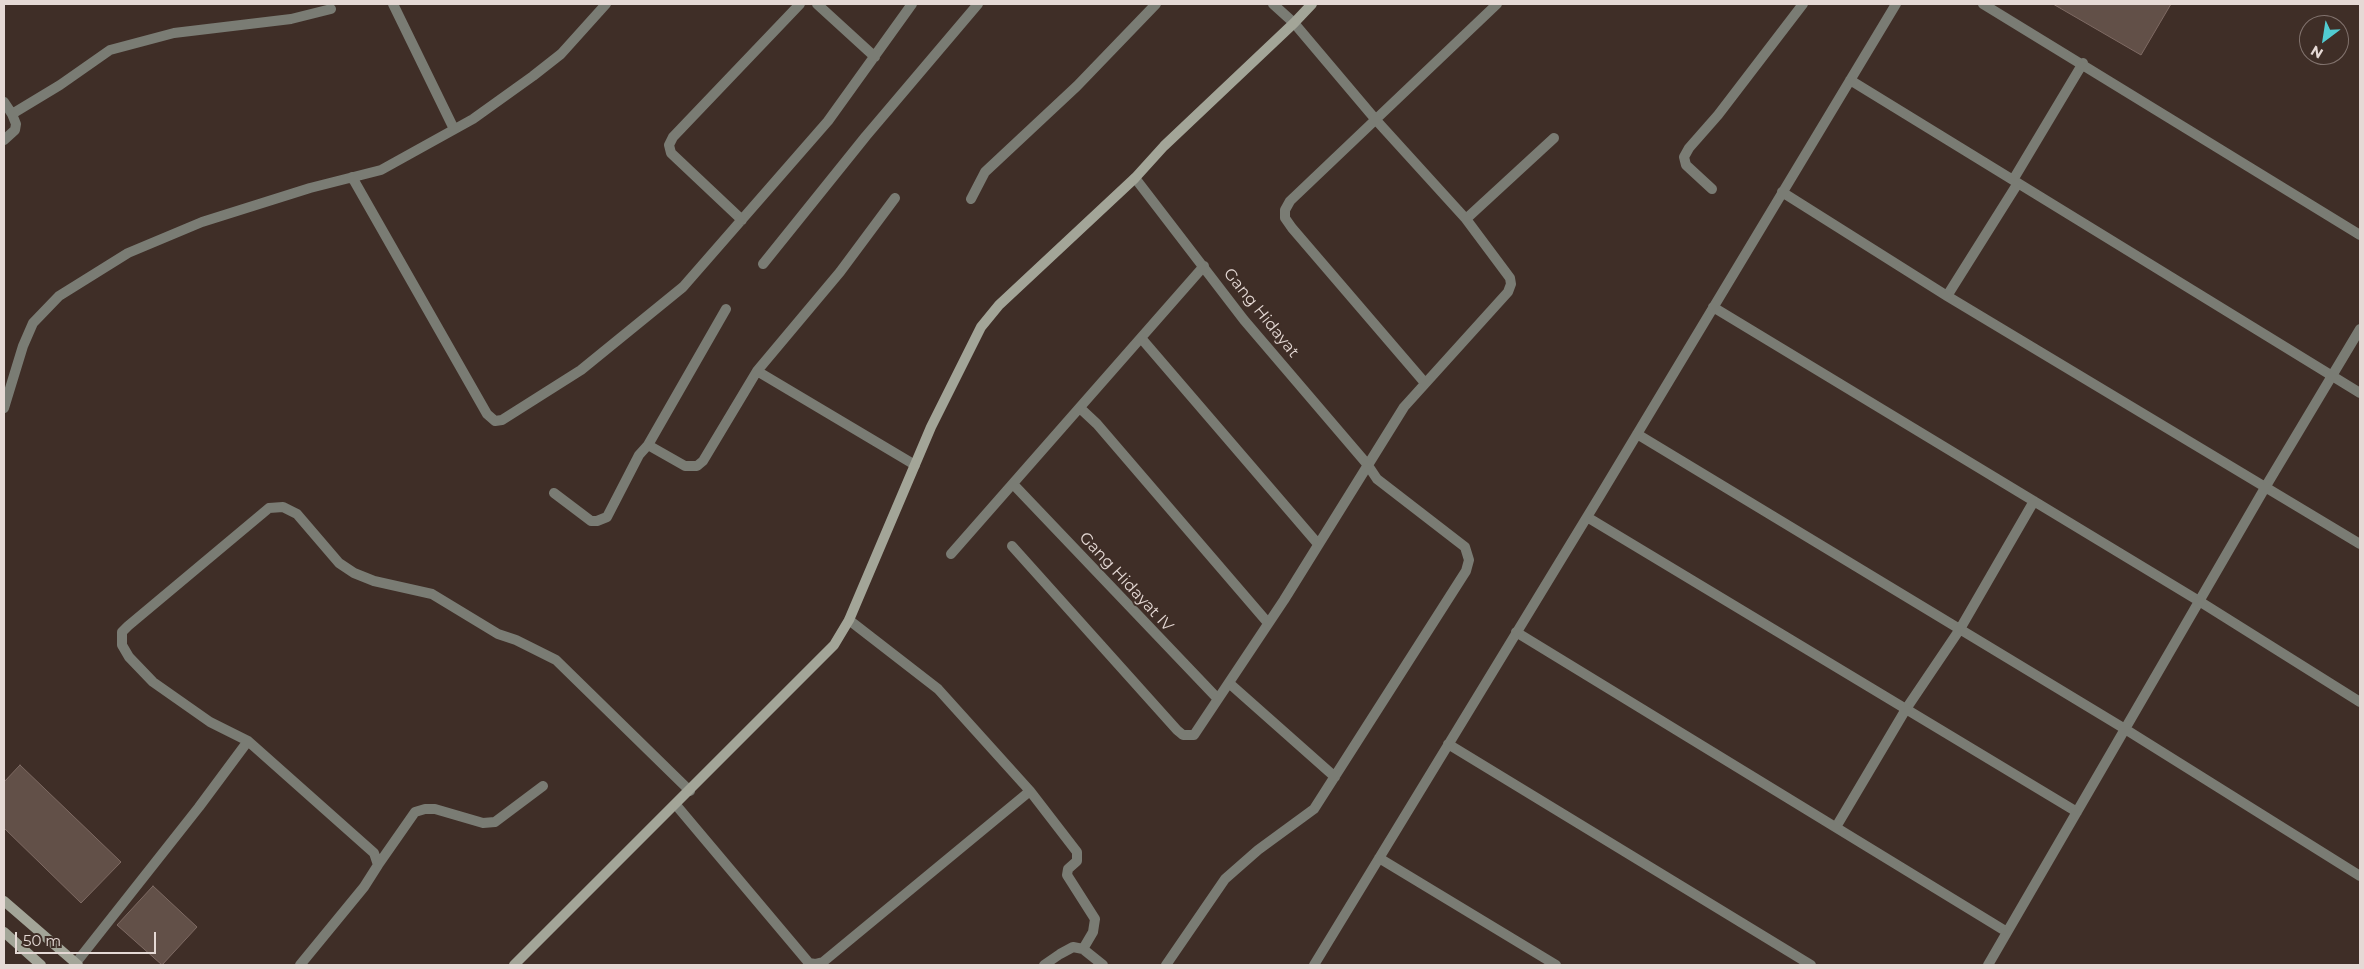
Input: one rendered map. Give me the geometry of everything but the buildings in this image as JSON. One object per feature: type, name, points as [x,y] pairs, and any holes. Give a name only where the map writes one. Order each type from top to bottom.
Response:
[{"type":"street","points":[[393,4],[454,129]]},
{"type":"street","points":[[4,408],[23,346],[33,323],[59,296],[128,253],[202,222],[310,188],[381,170],[488,108],[561,54],[606,4]]},
{"type":"street","points":[[742,220],[671,153],[668,145],[673,137],[800,4]]},
{"type":"street","points":[[817,4],[875,57]]},
{"type":"street","points":[[352,177],[487,414],[499,421],[506,419],[581,370],[683,287],[828,121],[912,4]]},
{"type":"street","points":[[764,264],[860,143],[978,4]]},
{"type":"street","points":[[971,199],[986,172],[1077,86],[1156,4]]},
{"type":"street","points":[[1012,546],[1183,735],[1190,736],[1196,733],[1268,624],[1404,406],[1505,297],[1511,284],[1510,278],[1466,219],[1376,120],[1294,23],[1272,4]]},
{"type":"street","points":[[514,965],[834,645],[849,620],[931,426],[981,327],[999,305],[1135,178],[1164,146],[1312,4]]},
{"type":"street","points":[[1425,383],[1285,218],[1285,210],[1290,201],[1497,4]]},
{"type":"street","points":[[1712,189],[1686,165],[1684,157],[1689,148],[1718,115],[1803,4]]},
{"type":"street","points":[[1314,965],[1896,4]]},
{"type":"street","points":[[1984,4],[2083,63],[2360,235]]},
{"type":"street","points":[[12,114],[60,85],[110,50],[174,33],[291,19],[331,9]]},
{"type":"street","points":[[1947,296],[2083,63]]},
{"type":"street","points":[[1850,80],[2360,394]]},
{"type":"street","points":[[4,102],[12,114],[15,130],[4,140]]},
{"type":"street","points":[[1466,219],[1554,138]]},
{"type":"street","name":"Gang Hidayat","points":[[1135,178],[1244,320],[1367,464],[1377,479],[1464,547],[1469,560],[1466,571],[1335,777]]},
{"type":"street","points":[[1782,192],[1947,296],[2360,544]]},
{"type":"street","points":[[648,445],[684,466],[697,466],[703,461],[757,371],[840,272],[895,198]]},
{"type":"street","points":[[951,554],[1081,409],[1204,266]]},
{"type":"street","points":[[1713,307],[2199,601],[2360,702]]},
{"type":"street","points":[[554,492],[591,521],[603,520],[607,517],[639,455],[648,445],[726,310]]},
{"type":"street","points":[[1988,965],[2266,486],[2360,329]]},
{"type":"street","points":[[1141,338],[1318,544]]},
{"type":"street","points":[[757,371],[915,465]]},
{"type":"street","points":[[1081,409],[1097,424],[1268,624]]},
{"type":"street","points":[[1637,434],[2125,729],[2360,876]]},
{"type":"street","name":"Gang Hidayat IV","points":[[1014,484],[1218,700]]},
{"type":"street","points":[[1836,827],[1906,709],[1960,629],[2034,501]]},
{"type":"street","points":[[378,865],[374,853],[248,741],[210,722],[153,682],[124,651],[122,645],[122,632],[269,508],[283,507],[297,514],[339,563],[354,574],[374,581],[432,594],[498,634],[516,640],[556,660],[690,791]]},
{"type":"street","points":[[1587,517],[2077,812]]},
{"type":"street","points":[[849,620],[938,689],[1030,791],[1078,852],[1077,861],[1068,870],[1067,875],[1095,919],[1093,932],[1083,948]]},
{"type":"street","points":[[1516,632],[2007,932]]},
{"type":"street","points":[[1166,965],[1225,879],[1258,850],[1314,809],[1335,777],[1229,683]]},
{"type":"street","points":[[4,901],[77,964],[248,741]]},
{"type":"street","points":[[1448,744],[1811,965]]},
{"type":"street","points":[[300,965],[364,888],[415,812],[425,809],[435,810],[483,823],[495,822],[542,786]]},
{"type":"street","points":[[676,805],[809,963],[815,964],[823,962],[1030,791]]},
{"type":"street","points":[[1379,858],[1556,965]]},
{"type":"street","points":[[4,932],[41,965]]},
{"type":"street","points":[[1044,965],[1073,947],[1083,948],[1103,965]]}]
